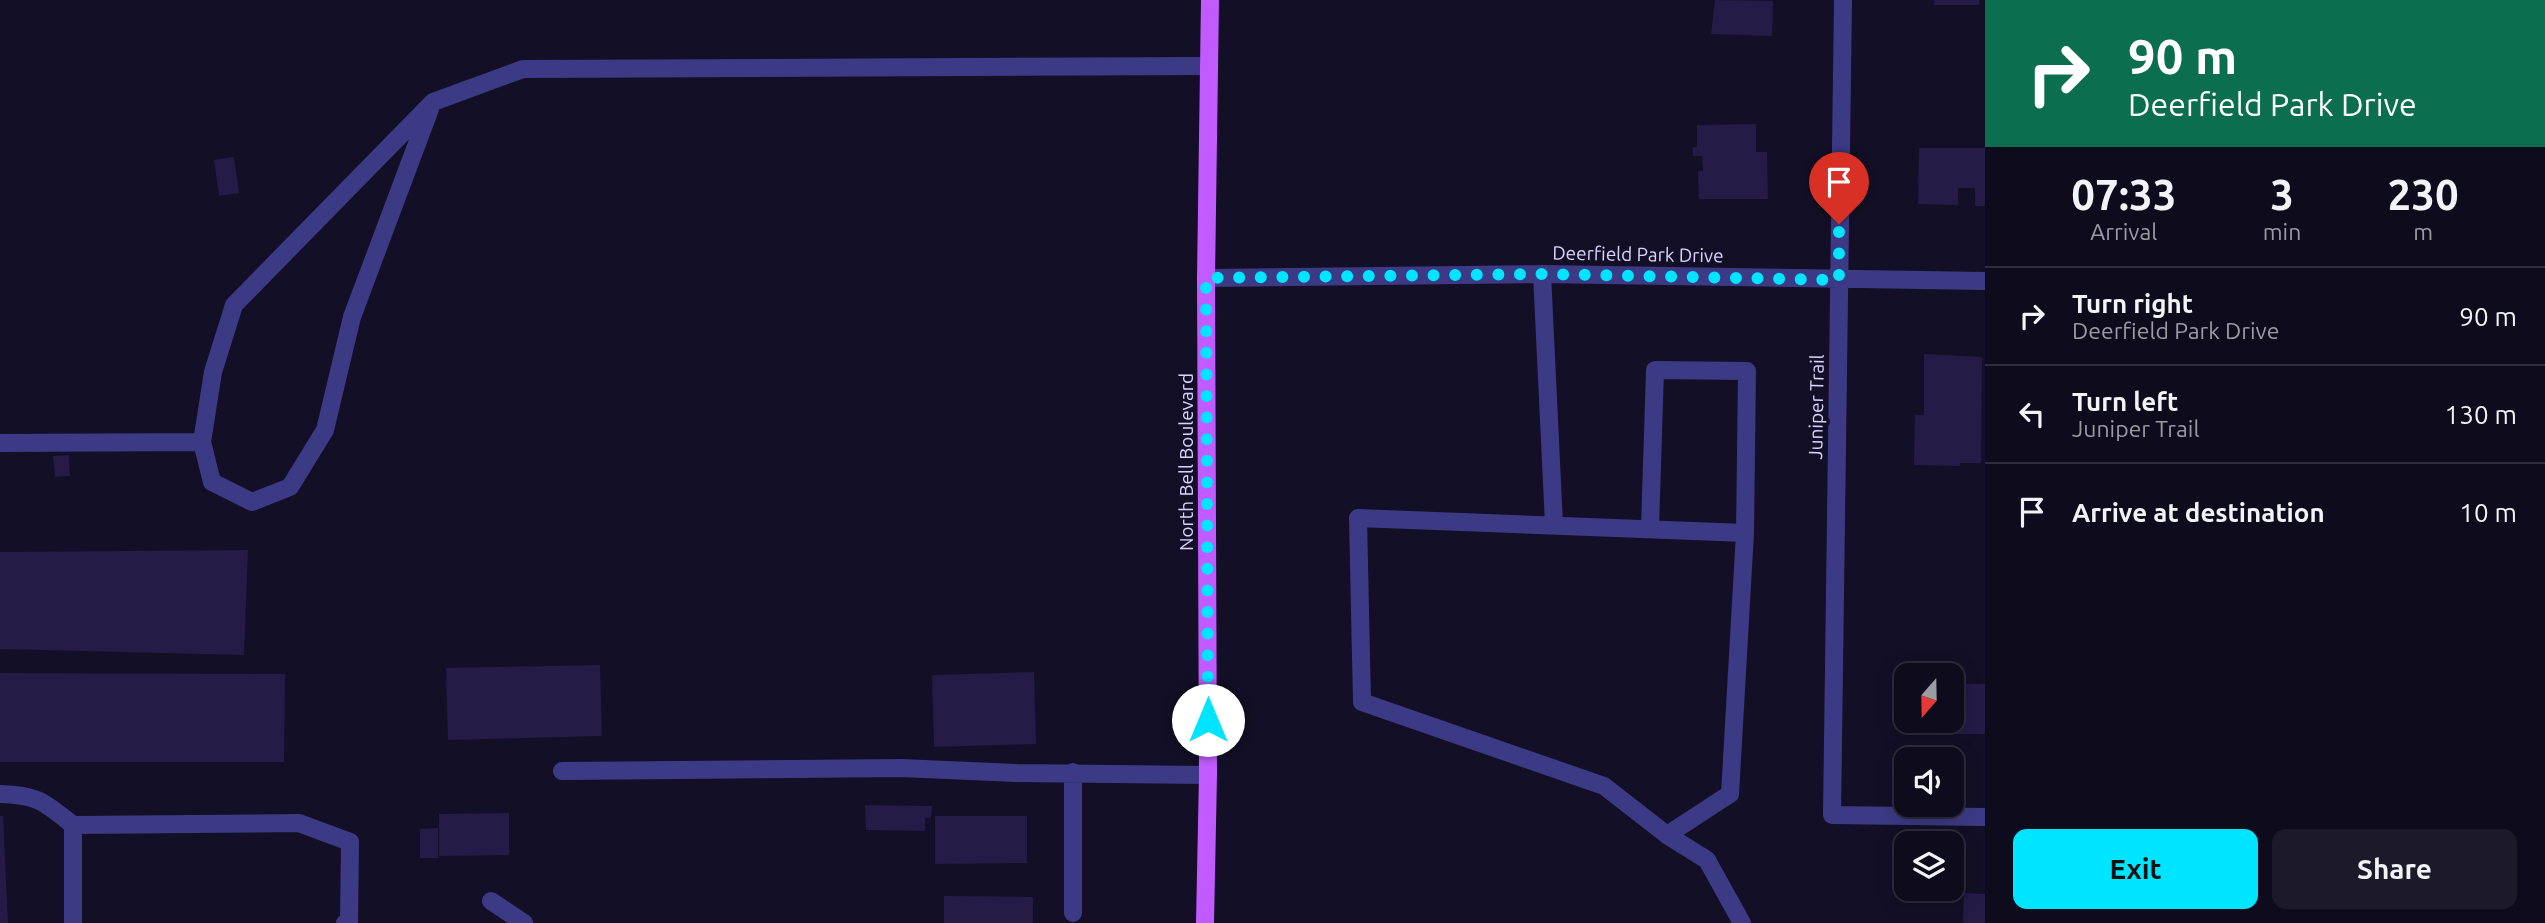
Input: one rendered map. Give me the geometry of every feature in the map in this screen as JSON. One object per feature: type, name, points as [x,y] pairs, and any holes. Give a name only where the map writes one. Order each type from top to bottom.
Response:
[{"type":"main road","name":"North Bell Boulevard","points":[[1205,923],[1208,775],[1206,278],[1210,0]]},
{"type":"street","name":"Juniper Trail","points":[[1843,0],[1832,815],[1985,817]]},
{"type":"street","points":[[433,102],[352,317],[325,430],[290,487],[252,502],[212,482],[202,442],[213,372],[233,305],[433,102],[523,69],[1209,66]]},
{"type":"street","points":[[1542,274],[1554,524]]},
{"type":"street","name":"Deerfield Park Drive","points":[[1206,278],[1542,274],[1985,281]]},
{"type":"street","points":[[1650,528],[1655,370],[1747,371],[1745,533],[1730,794],[1667,835]]},
{"type":"street","points":[[0,443],[202,442]]},
{"type":"street","points":[[1742,923],[1707,860],[1667,835],[1604,786],[1362,702],[1358,518],[1745,533]]},
{"type":"street","points":[[562,771],[901,768],[1016,774],[1073,772],[1208,775]]},
{"type":"street","points":[[1073,772],[1073,913]]},
{"type":"street","points":[[0,794],[27,794],[43,802],[73,825],[299,823],[350,842],[349,923],[345,923]]},
{"type":"street","points":[[73,825],[73,923]]},
{"type":"street","points":[[491,901],[524,923]]},
{"type":"building","points":[[1715,0],[1773,1],[1772,36],[1711,34]]},
{"type":"building","points":[[1934,0],[1979,0],[1979,5],[1934,5]]},
{"type":"building","points":[[1756,124],[1756,152],[1767,152],[1768,199],[1699,199],[1698,171],[1703,171],[1702,156],[1693,156],[1693,147],[1697,147],[1697,125]]},
{"type":"building","points":[[1919,148],[1985,148],[1985,206],[1975,206],[1975,188],[1958,188],[1958,205],[1918,204]]},
{"type":"building","points":[[234,157],[239,193],[219,196],[214,160]]},
{"type":"building","points":[[1924,354],[1982,357],[1981,463],[1960,463],[1960,466],[1914,465],[1915,415],[1924,415]]},
{"type":"building","points":[[69,455],[70,476],[55,477],[53,456]]},
{"type":"building","points":[[248,550],[244,655],[0,649],[0,552]]},
{"type":"building","points":[[600,665],[602,736],[448,740],[446,668]]},
{"type":"building","points":[[1034,672],[1036,744],[934,747],[932,675]]},
{"type":"building","points":[[0,673],[285,674],[284,762],[0,762]]},
{"type":"building","points":[[1964,684],[1985,684],[1985,734],[1919,734],[1964,733]]},
{"type":"building","points":[[865,805],[932,806],[931,818],[925,818],[925,831],[866,830]]},
{"type":"building","points":[[509,813],[509,855],[439,856],[439,814]]},
{"type":"building","points":[[0,816],[3,816],[8,923],[0,923]]},
{"type":"building","points":[[935,816],[1027,816],[1027,863],[935,864]]},
{"type":"building","points":[[438,828],[438,858],[420,858],[420,829]]},
{"type":"building","points":[[1964,893],[1985,894],[1985,923],[1963,923]]},
{"type":"building","points":[[944,896],[1033,897],[1033,923],[944,923]]},
{"type":"route","points":[[1208,720],[1206,278],[1542,274],[1839,280],[1839,224]]}]
